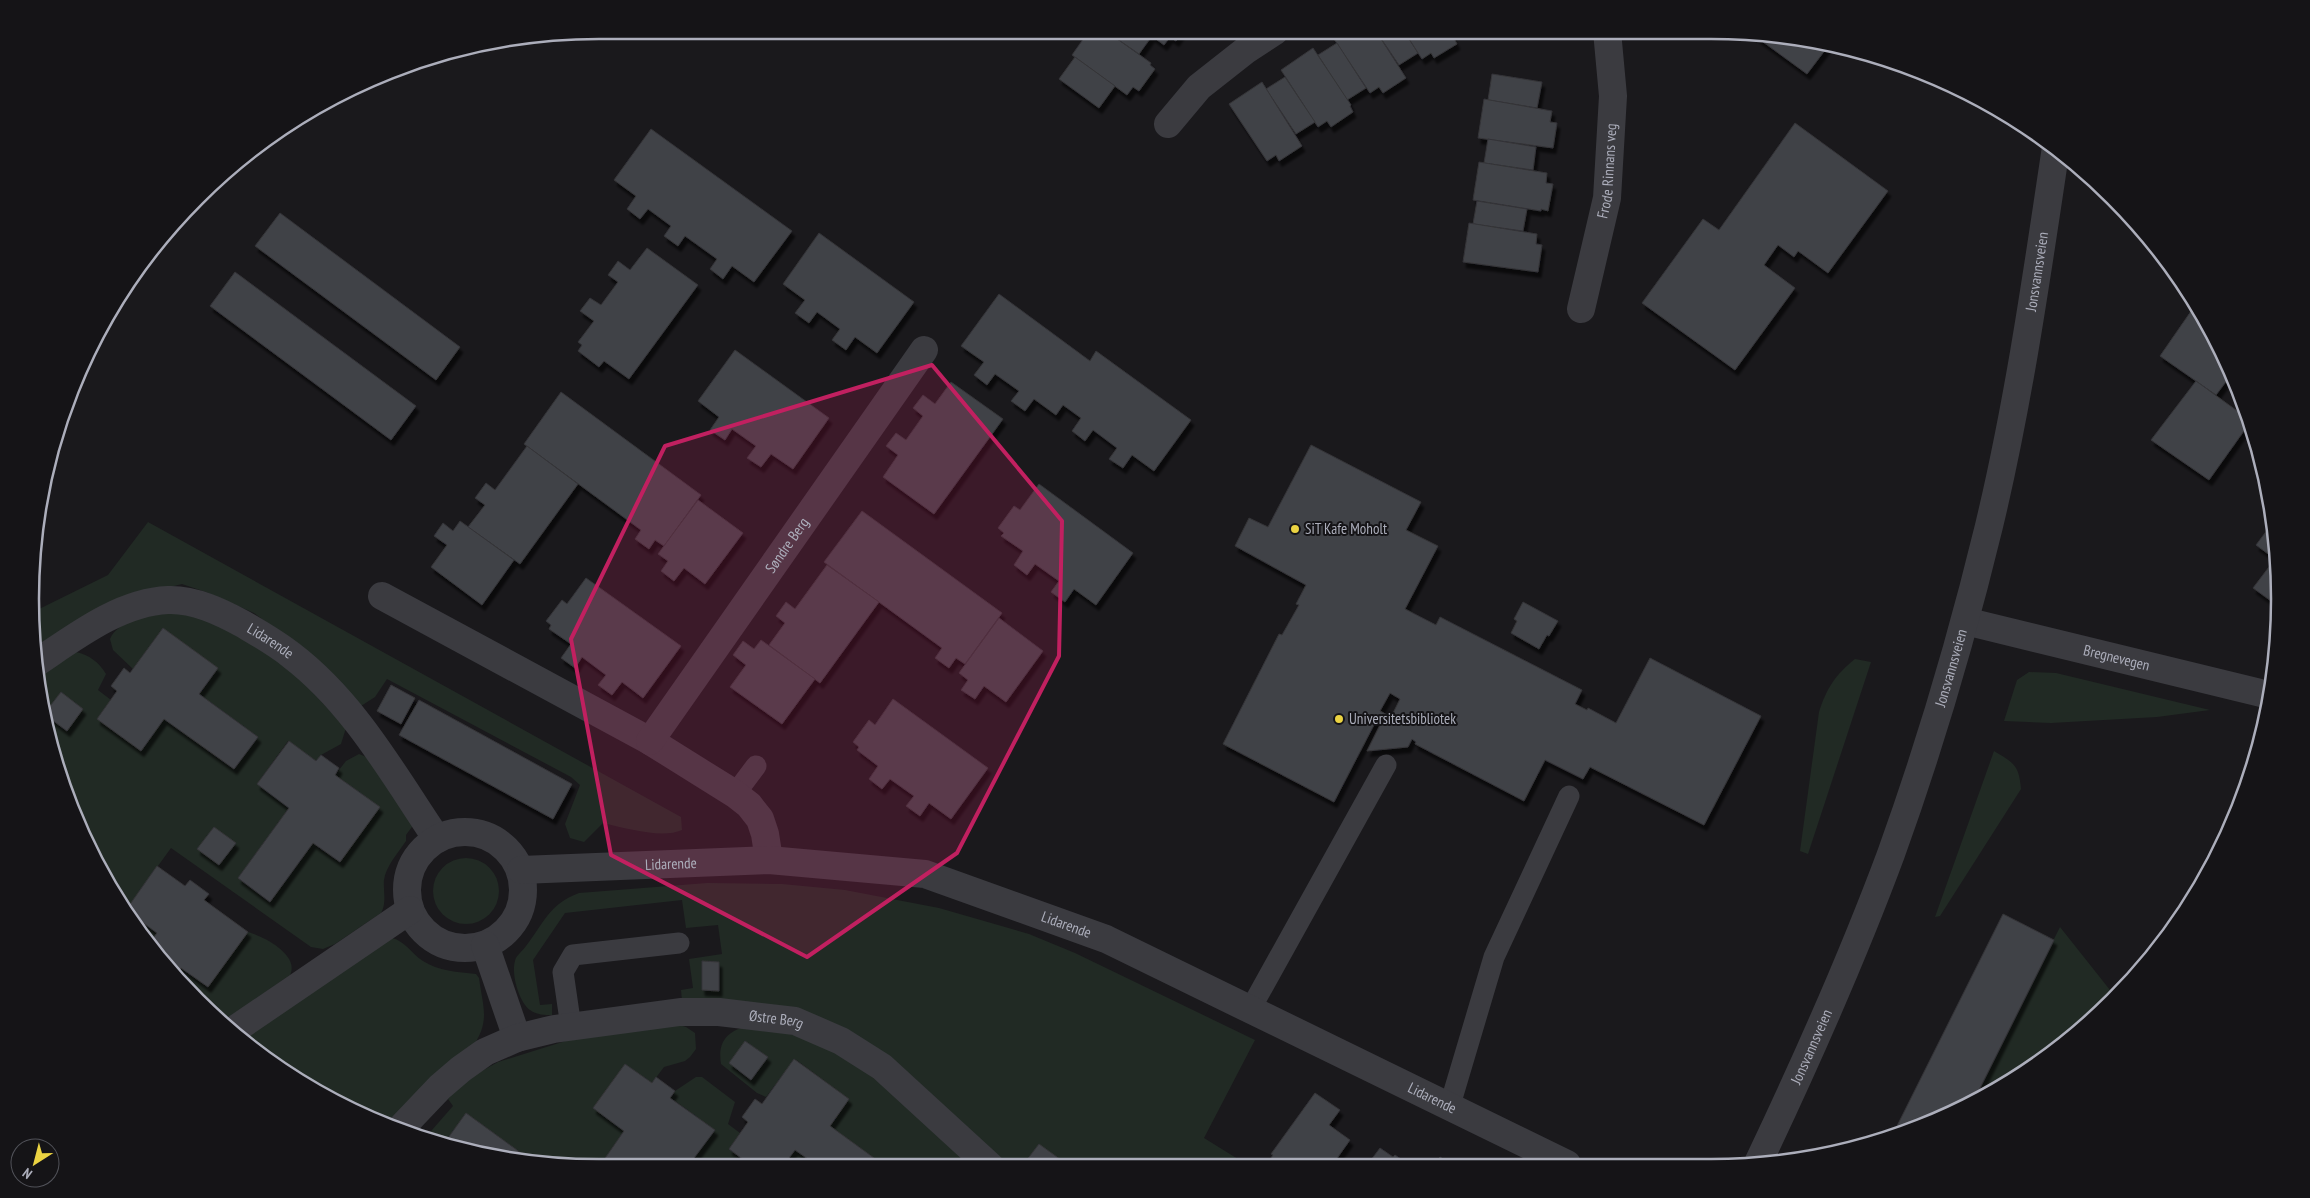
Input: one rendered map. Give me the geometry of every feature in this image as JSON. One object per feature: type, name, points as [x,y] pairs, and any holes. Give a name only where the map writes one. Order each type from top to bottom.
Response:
[{"type":"street","points":[[1168,124],[1199,87],[1263,39]]},
{"type":"street","name":"Frode Rinnans veg","points":[[1581,309],[1607,198],[1613,96],[1608,39]]},
{"type":"street","name":"Jonsvannsveien","points":[[1761,1157],[1813,1045],[1890,854],[1930,739],[1965,621],[1990,523],[2011,425],[2028,332],[2054,157]]},
{"type":"street","name":"Søndre Berg","points":[[650,741],[924,350]]},
{"type":"street","points":[[382,596],[650,741],[735,794],[749,804],[760,819],[766,834],[768,860]]},
{"type":"street","name":"Lidarende","points":[[43,659],[119,612],[142,604],[168,600],[190,602],[223,614],[269,639],[292,655],[336,696],[357,721],[437,839]]},
{"type":"street","name":"Bregnevegen","points":[[1965,621],[2262,694]]},
{"type":"street","points":[[469,831],[486,835],[513,855],[520,870],[524,888],[522,906],[514,923],[502,936],[485,945],[467,949],[449,946],[432,939],[419,926],[410,910],[407,894],[408,877],[414,862],[424,848],[437,839],[453,832],[469,831]]},
{"type":"street","name":"Lidarende","points":[[520,870],[768,860],[925,874],[1106,939],[1450,1105],[1557,1159]]},
{"type":"street","points":[[238,1027],[410,910]]},
{"type":"street","points":[[485,945],[517,1038]]},
{"type":"street","name":"Østre Berg","points":[[404,1124],[440,1087],[461,1069],[485,1052],[517,1038],[571,1027],[680,1012],[720,1012],[795,1021],[840,1041],[882,1067],[982,1159]]},
{"type":"lane","points":[[1251,1008],[1386,765]]},
{"type":"lane","points":[[735,794],[756,766]]},
{"type":"lane","points":[[1450,1105],[1494,957],[1569,796]]},
{"type":"lane","points":[[571,1027],[563,972],[573,955],[679,943]]},
{"type":"highlighted area","points":[[932,365],[1062,521],[1059,656],[957,853],[807,957],[611,855],[571,639],[665,446]]},
{"type":"shaded area","points":[[148,522],[681,817],[682,830],[654,833],[603,823],[584,842],[570,838],[565,824],[580,785],[571,777],[387,679],[375,697],[361,706],[321,663],[254,613],[206,592],[182,584],[151,592],[41,647],[39,609],[108,575]]},
{"type":"shaded area","points":[[168,612],[187,613],[219,624],[289,667],[346,728],[341,744],[321,755],[316,761],[288,741],[257,784],[289,808],[238,878],[270,902],[313,843],[340,862],[379,807],[335,775],[346,761],[359,754],[369,758],[414,824],[406,835],[406,841],[385,875],[384,901],[381,913],[335,944],[323,949],[311,947],[171,848],[130,905],[114,879],[81,813],[68,779],[58,744],[44,673],[76,652],[85,655],[100,666],[106,674],[98,690],[111,700],[97,719],[164,719],[234,769],[258,737],[199,694],[217,668],[163,628],[133,669],[113,650],[110,639],[120,627],[152,615]]},
{"type":"shaded area","points":[[1855,659],[1871,662],[1808,854],[1800,851],[1819,712],[1832,682]]},
{"type":"shaded area","points":[[2029,672],[2056,673],[2210,710],[2157,717],[2051,723],[2004,721],[2017,680]]},
{"type":"shaded area","points":[[1994,751],[2011,762],[2017,770],[2021,789],[1940,916],[1935,917]]},
{"type":"shaded area","points":[[460,858],[472,858],[490,867],[497,878],[499,891],[497,904],[490,915],[479,922],[460,924],[447,919],[438,910],[433,897],[433,885],[438,872],[447,863]]},
{"type":"shaded area","points":[[707,883],[782,884],[845,890],[939,908],[1029,934],[1075,953],[1255,1040],[1204,1138],[1238,1159],[1002,1159],[913,1077],[886,1055],[682,1001],[681,990],[693,988],[689,959],[722,954],[718,925],[686,928],[682,900],[565,913],[533,960],[540,1005],[552,1004],[552,1015],[533,1012],[522,1001],[519,994],[514,973],[516,959],[548,915],[569,897],[579,893]]},
{"type":"shaded area","points":[[141,921],[157,933],[153,938]]},
{"type":"shaded area","points":[[2060,927],[2110,990],[2108,994],[2052,1043],[2022,1065],[1979,1091]]},
{"type":"shaded area","points":[[248,932],[271,942],[290,960],[292,968],[290,975],[228,1018],[203,995],[180,970]]},
{"type":"shaded area","points":[[392,938],[401,942],[419,958],[435,967],[476,974],[479,978],[484,1015],[481,1031],[477,1039],[471,1049],[394,1120],[319,1084],[288,1065],[246,1033]]},
{"type":"shaded area","points":[[676,1024],[686,1027],[695,1033],[696,1049],[685,1061],[664,1067],[652,1083],[625,1064],[593,1108],[624,1131],[605,1159],[562,1158],[521,1153],[466,1113],[448,1138],[429,1133],[453,1106],[448,1099],[462,1082],[498,1062],[575,1038]]},
{"type":"shaded area","points":[[744,1027],[778,1031],[808,1040],[837,1053],[888,1089],[962,1155],[963,1159],[875,1159],[830,1126],[849,1099],[795,1059],[766,1097],[757,1093],[721,1064],[720,1057],[724,1041],[727,1036]]},
{"type":"shaded area","points":[[696,1077],[702,1077],[735,1102],[728,1124],[740,1133],[729,1149],[743,1159],[693,1159],[715,1130],[671,1098],[675,1091]]},
{"type":"shaded area","points":[[795,1150],[808,1159],[788,1159]]},
{"type":"building","points":[[1083,39],[1117,39],[1151,63],[1150,65],[1155,69],[1139,91],[1133,87],[1127,95],[1072,55]]},
{"type":"building","points":[[1117,39],[1150,39],[1139,54]]},
{"type":"building","points":[[1156,39],[1168,39],[1164,45]]},
{"type":"building","points":[[1334,39],[1381,39],[1406,78],[1383,93],[1379,87],[1370,93]]},
{"type":"building","points":[[1381,39],[1409,39],[1418,53],[1399,65]]},
{"type":"building","points":[[1409,39],[1454,39],[1457,44],[1434,58],[1431,53],[1422,59]]},
{"type":"building","points":[[1763,42],[1824,51],[1807,74]]},
{"type":"building","points":[[1337,43],[1366,88],[1347,100],[1318,55]]},
{"type":"building","points":[[1313,48],[1351,105],[1353,112],[1331,127],[1327,121],[1318,127],[1281,70]]},
{"type":"building","points":[[1075,57],[1115,86],[1099,108],[1059,79]]},
{"type":"building","points":[[1492,74],[1542,82],[1537,108],[1488,100]]},
{"type":"building","points":[[1285,77],[1315,122],[1296,134],[1266,89]]},
{"type":"building","points":[[1262,82],[1302,146],[1279,161],[1276,155],[1267,161],[1229,104]]},
{"type":"building","points":[[1484,99],[1552,111],[1550,122],[1557,123],[1553,148],[1478,138]]},
{"type":"building","points":[[1795,123],[1888,191],[1828,273],[1798,251],[1794,257],[1778,245],[1764,265],[1795,288],[1735,370],[1642,303],[1703,219],[1719,230]]},
{"type":"building","points":[[651,129],[792,231],[754,282],[732,266],[723,279],[710,269],[717,259],[685,236],[678,246],[664,236],[671,226],[648,209],[640,219],[627,209],[636,196],[614,180]]},
{"type":"building","points":[[1488,139],[1536,147],[1533,170],[1484,163]]},
{"type":"building","points":[[1479,162],[1547,173],[1546,183],[1553,184],[1548,211],[1473,200]]},
{"type":"building","points":[[1477,201],[1527,209],[1523,231],[1473,224]]},
{"type":"building","points":[[280,213],[460,347],[436,380],[255,246]]},
{"type":"building","points":[[1469,223],[1537,234],[1536,244],[1542,245],[1538,272],[1463,262]]},
{"type":"building","points":[[819,233],[914,302],[877,353],[855,337],[846,350],[832,340],[840,329],[817,312],[809,323],[795,313],[805,300],[783,284]]},
{"type":"building","points":[[647,248],[698,285],[629,379],[604,361],[599,367],[578,351],[582,345],[578,342],[594,321],[580,311],[590,298],[601,305],[618,282],[608,275],[618,261],[630,270]]},
{"type":"building","points":[[235,272],[416,406],[391,440],[210,306]]},
{"type":"building","points":[[999,294],[1090,361],[1096,351],[1191,420],[1154,471],[1132,455],[1123,468],[1109,459],[1117,448],[1093,430],[1085,441],[1072,431],[1081,418],[1063,405],[1056,415],[1034,399],[1025,411],[1011,401],[1019,391],[995,374],[987,385],[974,375],[984,362],[961,346]]},
{"type":"building","points":[[2191,311],[2227,380],[2216,395],[2160,356]]},
{"type":"building","points":[[735,350],[829,418],[793,469],[771,454],[761,467],[747,458],[756,446],[732,429],[725,440],[710,430],[719,417],[698,401]]},
{"type":"building","points":[[2196,381],[2240,413],[2245,429],[2209,480],[2151,440]]},
{"type":"building","points":[[951,382],[1003,419],[934,514],[883,477],[898,455],[886,446],[896,433],[906,440],[923,416],[913,408],[923,395],[935,404]]},
{"type":"building","points":[[561,392],[701,495],[664,546],[655,540],[649,549],[635,539],[641,530],[524,444]]},
{"type":"building","points":[[1311,445],[1421,502],[1406,530],[1438,546],[1405,609],[1436,625],[1440,617],[1582,690],[1575,704],[1587,710],[1588,708],[1616,723],[1650,658],[1761,716],[1704,825],[1590,767],[1583,779],[1545,760],[1524,801],[1415,744],[1416,742],[1412,739],[1408,747],[1367,751],[1381,723],[1376,721],[1334,802],[1223,744],[1279,634],[1282,635],[1299,605],[1296,604],[1306,585],[1235,546],[1249,518],[1268,527]],"holes":[[[1390,693],[1400,699],[1391,717],[1380,711]]]},
{"type":"building","points":[[527,446],[578,484],[520,564],[468,527],[485,505],[475,498],[486,483],[495,490]]},
{"type":"building","points":[[1039,484],[1133,553],[1096,605],[1074,589],[1065,602],[1051,592],[1059,581],[1035,564],[1027,575],[1014,565],[1023,551],[1001,536],[1004,533],[998,528],[1014,506],[1020,510]]},
{"type":"building","points":[[698,500],[743,533],[705,584],[684,568],[674,581],[661,571],[668,561],[658,554]]},
{"type":"building","points":[[862,511],[1002,613],[965,664],[956,658],[949,668],[935,658],[942,648],[824,562]]},
{"type":"building","points":[[460,521],[514,560],[482,605],[431,567],[447,545],[434,536],[443,523],[453,531]]},
{"type":"building","points":[[2267,531],[2269,555],[2256,545]]},
{"type":"building","points":[[827,565],[879,602],[820,683],[769,645],[785,623],[776,616],[786,602],[795,609]]},
{"type":"building","points":[[2270,565],[2271,601],[2253,588]]},
{"type":"building","points":[[586,578],[681,646],[643,698],[622,682],[612,695],[598,685],[606,675],[582,657],[575,668],[561,658],[571,644],[549,629],[551,625],[546,621],[562,600],[567,604]]},
{"type":"building","points":[[1523,602],[1558,621],[1539,649],[1511,633],[1517,621],[1514,619]]},
{"type":"building","points":[[999,618],[1043,651],[1006,702],[984,686],[975,699],[961,690],[968,680],[959,673]]},
{"type":"building","points":[[163,628],[218,668],[199,694],[258,737],[234,769],[164,719],[141,751],[97,719],[117,691],[111,686],[124,668],[130,673]]},
{"type":"building","points":[[761,640],[815,679],[782,724],[730,687],[746,665],[733,655],[743,641],[754,649]]},
{"type":"building","points":[[391,685],[415,698],[401,724],[377,711]]},
{"type":"building","points":[[61,692],[83,709],[67,731],[53,720],[50,707]]},
{"type":"building","points":[[893,699],[988,768],[951,819],[929,803],[920,816],[906,806],[914,796],[890,779],[882,789],[869,779],[878,766],[857,750],[859,747],[853,742],[869,720],[875,725]]},
{"type":"building","points":[[419,700],[572,784],[553,819],[399,735]]},
{"type":"building","points":[[289,741],[316,761],[321,755],[339,768],[335,775],[380,807],[340,862],[313,843],[270,902],[238,878],[289,808],[257,784]]},
{"type":"building","points":[[214,827],[236,843],[219,865],[197,849]]},
{"type":"building","points":[[157,866],[185,886],[190,880],[209,894],[204,900],[248,932],[208,987],[181,968],[180,970],[153,938],[157,933],[141,921],[130,905]]},
{"type":"building","points":[[2003,914],[2054,940],[1979,1091],[1925,1117],[1896,1128]]},
{"type":"building","points":[[702,961],[719,962],[719,991],[702,990]]},
{"type":"building","points":[[745,1041],[768,1057],[751,1080],[729,1063]]},
{"type":"building","points":[[794,1059],[849,1099],[830,1126],[875,1159],[808,1159],[795,1150],[788,1159],[743,1159],[729,1149],[748,1122],[742,1117],[755,1099],[762,1104]]},
{"type":"building","points":[[625,1064],[652,1083],[656,1077],[675,1091],[670,1098],[715,1130],[693,1159],[605,1159],[624,1131],[593,1108]]},
{"type":"building","points":[[1315,1093],[1340,1110],[1329,1125],[1350,1140],[1337,1159],[1270,1159],[1273,1155],[1271,1154]]},
{"type":"building","points":[[466,1113],[521,1153],[490,1148],[448,1138]]},
{"type":"building","points":[[1039,1144],[1060,1159],[1028,1159]]},
{"type":"building","points":[[1380,1148],[1393,1157],[1395,1155],[1401,1159],[1372,1159]]},
{"type":"place","name":"SiT Kafe Moholt","points":[[1295,529]]},
{"type":"place","name":"Universitetsbibliotek","points":[[1339,719]]}]
